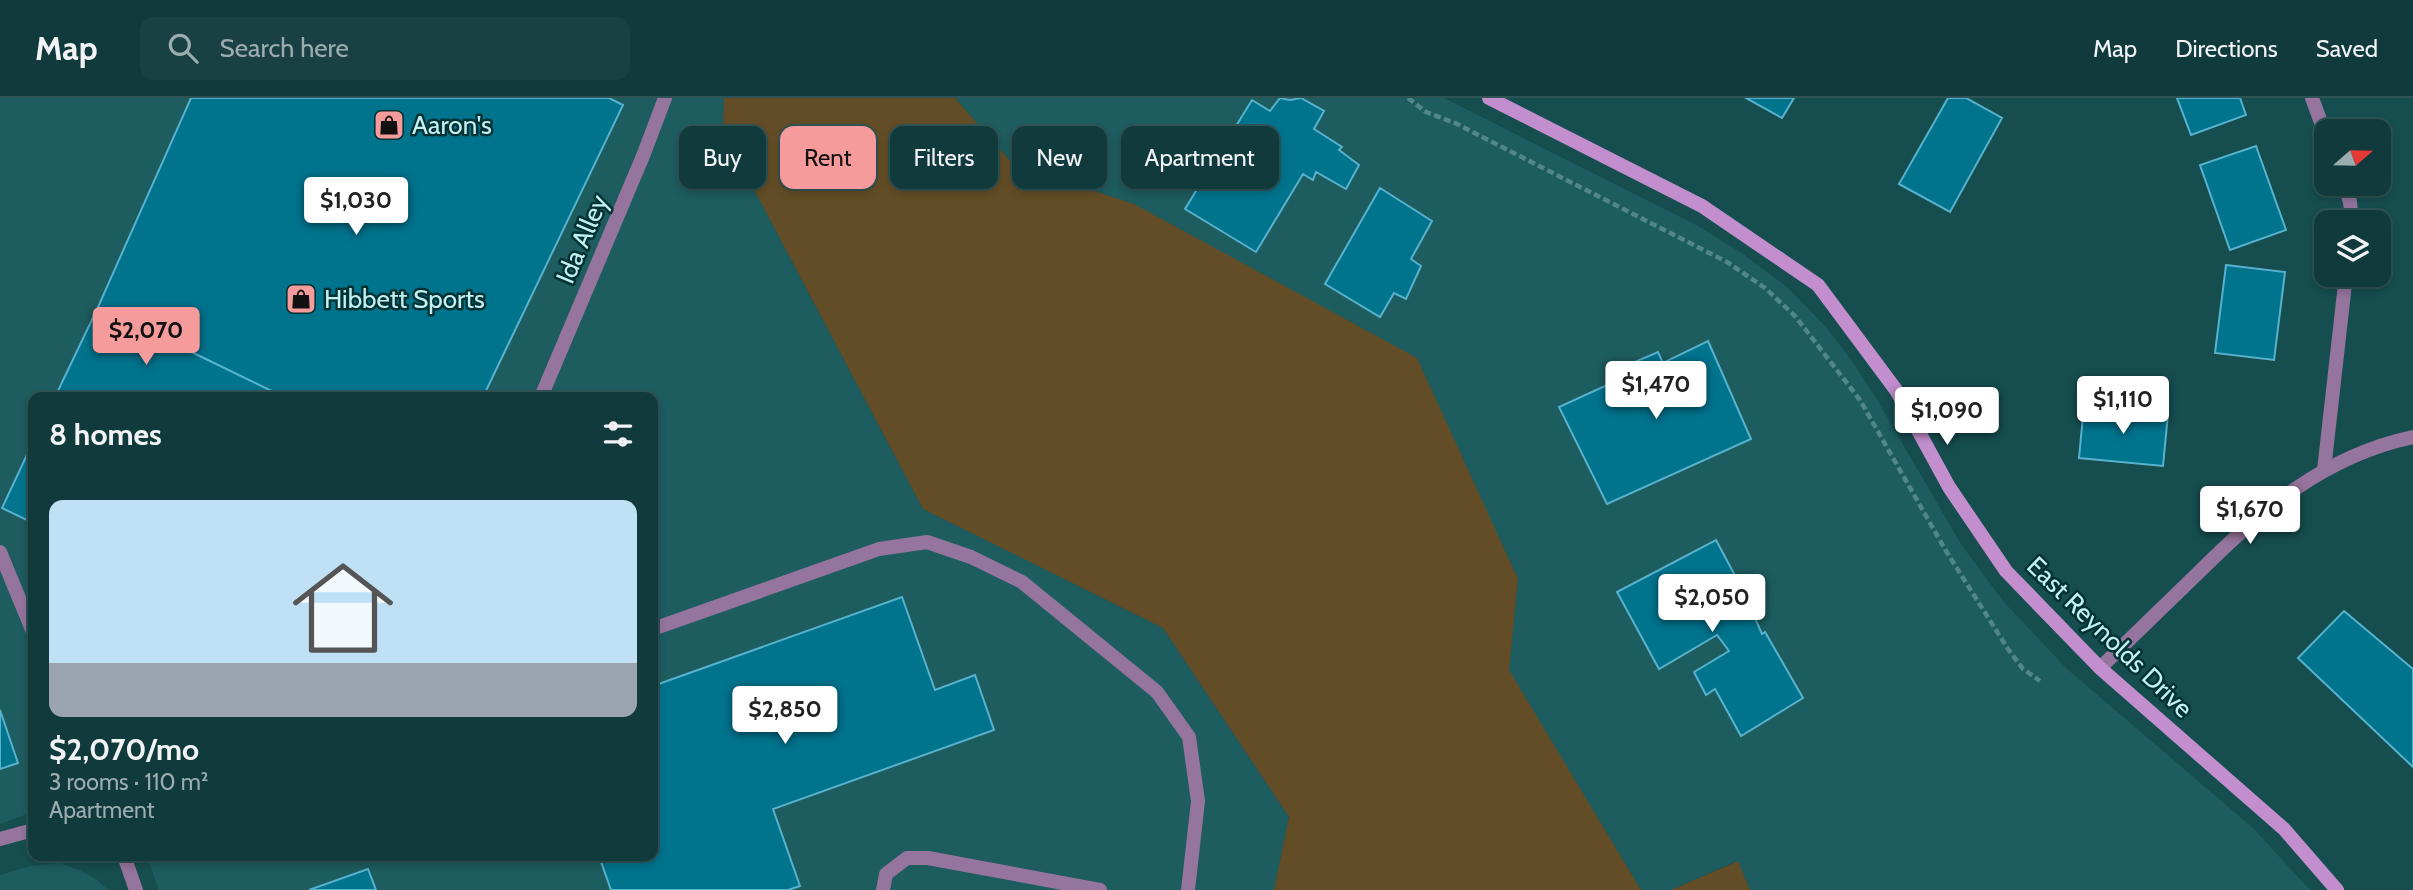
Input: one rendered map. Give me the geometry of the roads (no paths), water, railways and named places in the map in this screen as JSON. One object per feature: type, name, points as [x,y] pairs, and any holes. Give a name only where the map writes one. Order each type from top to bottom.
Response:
[{"type":"street","name":"Ida Alley","points":[[543,392],[638,169],[665,98]]},
{"type":"street","name":"East Reynolds Drive","points":[[1489,98],[1702,206],[1818,285],[1896,390],[1948,487],[2006,571],[2100,668],[2284,829],[2337,890]]},
{"type":"street","points":[[2312,98],[2320,119]]},
{"type":"street","points":[[2324,470],[2345,287]]},
{"type":"street","points":[[2100,668],[2245,527],[2277,500],[2324,470],[2360,453],[2413,437]]},
{"type":"street","points":[[658,627],[880,549],[927,542],[971,557],[1012,577],[1022,582],[1157,692],[1189,737],[1198,801],[1188,890]]},
{"type":"street","points":[[0,552],[28,620]]},
{"type":"street","points":[[0,839],[28,831]]},
{"type":"street","points":[[883,890],[886,874],[907,858],[928,858],[1100,890]]},
{"type":"street","points":[[126,861],[136,890]]},
{"type":"place","name":"Aaron's","points":[[389,125]]},
{"type":"place","name":"Hibbett Sports","points":[[301,299]]}]
